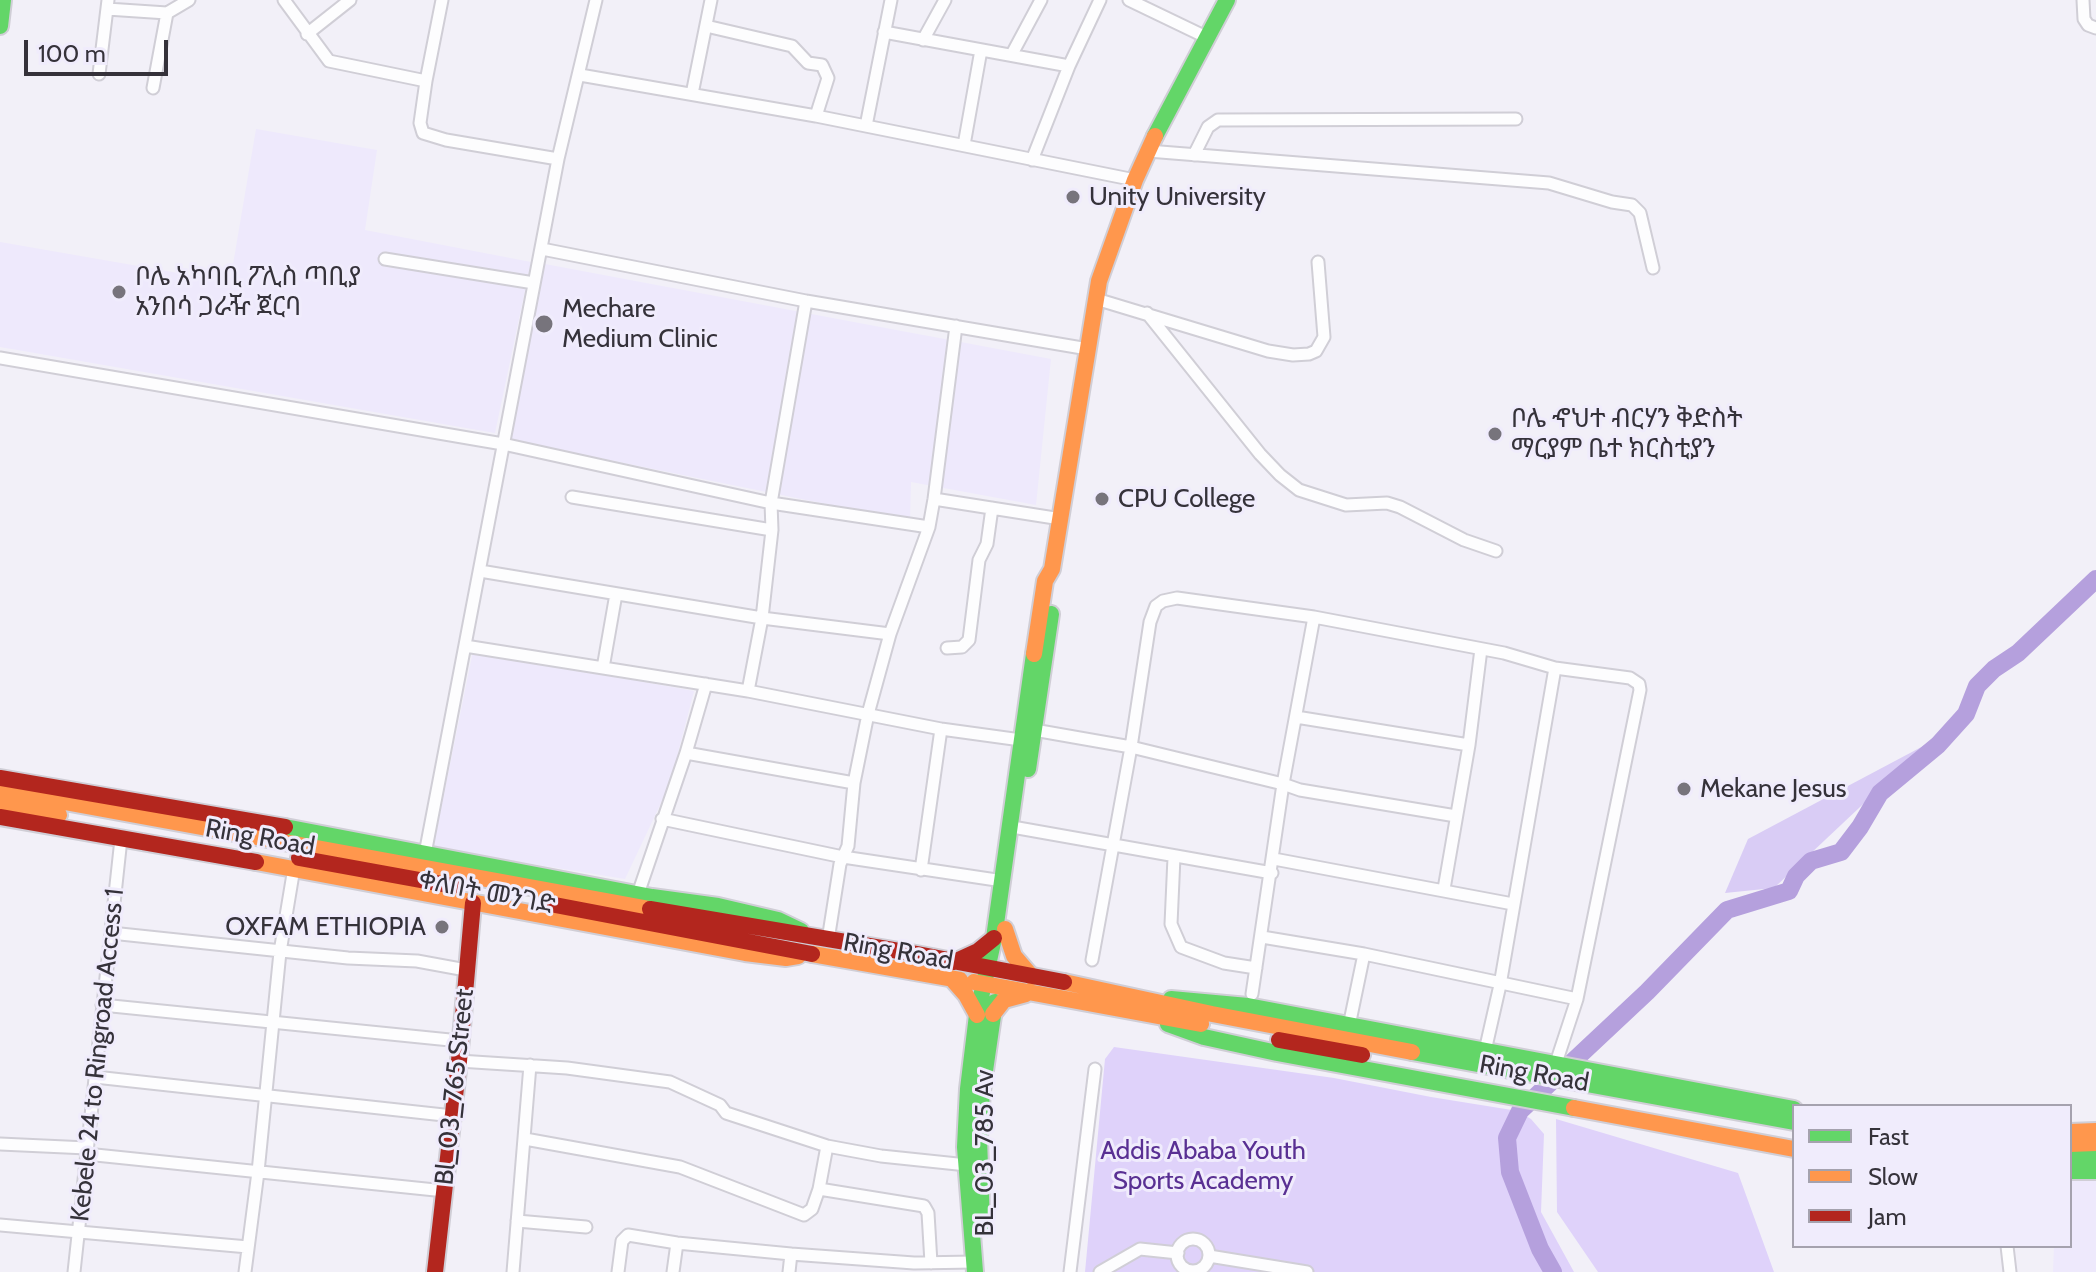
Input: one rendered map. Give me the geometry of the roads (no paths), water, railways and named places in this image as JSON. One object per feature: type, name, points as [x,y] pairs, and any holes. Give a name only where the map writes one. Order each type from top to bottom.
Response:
[{"type":"main road","points":[[0,26],[3,0]]},
{"type":"main road","points":[[1028,735],[1003,881],[999,934],[1030,985],[985,1014],[966,995],[952,970],[999,934],[1018,828],[1028,735],[1043,591],[1052,569],[1099,281],[1148,151],[1227,0]]},
{"type":"main road","points":[[0,778],[718,906],[778,920],[796,927],[808,937]]},
{"type":"main road","name":"Ring Road","points":[[0,790],[828,940],[952,970]]},
{"type":"main road","name":"ቀለበት መንገድ","points":[[0,805],[812,954],[952,970],[988,978]]},
{"type":"main road","points":[[0,817],[294,868],[770,957],[812,954]]},
{"type":"main road","name":"Bl_03_765 Street","points":[[435,1272],[473,903]]},
{"type":"main road","name":"BL_03_785 Av","points":[[979,1269],[979,1138],[985,1014],[988,978],[999,934]]},
{"type":"main road","name":"Ring Road","points":[[988,978],[1792,1122]]},
{"type":"main road","points":[[1153,1008],[1179,998],[1219,1002],[1485,1051],[1553,1079]]},
{"type":"main road","name":"Ring Road","points":[[1153,1008],[1520,1091],[1553,1079],[1591,1072],[1792,1109]]},
{"type":"main road","name":"BL_03_785 Av","points":[[979,1269],[967,1165],[967,1114],[985,1014]]},
{"type":"main road","name":"Ring Road","points":[[1553,1079],[1792,1136]]},
{"type":"main road","name":"Ring Road","points":[[1553,1079],[1792,1148]]},
{"type":"main road","points":[[2072,1132],[2096,1131]]},
{"type":"main road","points":[[2072,1144],[2096,1143]]},
{"type":"main road","points":[[2072,1158],[2096,1158]]},
{"type":"main road","points":[[2072,1171],[2096,1171]]},
{"type":"street","points":[[99,74],[107,4],[167,13],[189,0]]},
{"type":"street","points":[[284,0],[323,56],[338,65],[426,81]]},
{"type":"street","points":[[307,34],[350,0]]},
{"type":"street","points":[[442,0],[426,81],[420,123],[423,133],[446,140],[558,159]]},
{"type":"street","points":[[425,854],[558,159],[596,0]]},
{"type":"street","points":[[692,94],[711,0]]},
{"type":"street","points":[[866,126],[891,0]]},
{"type":"street","points":[[923,40],[945,0]]},
{"type":"street","points":[[1012,54],[1041,0]]},
{"type":"street","points":[[1032,160],[1069,66],[1100,0]]},
{"type":"street","points":[[2083,0],[2084,19],[2096,28]]},
{"type":"street","points":[[1133,1],[1208,38]]},
{"type":"street","points":[[153,88],[167,13]]},
{"type":"street","points":[[706,26],[792,46],[808,63],[822,65],[828,78],[816,116]]},
{"type":"street","points":[[884,32],[1069,66]]},
{"type":"street","points":[[964,145],[981,50]]},
{"type":"street","points":[[580,75],[816,116],[1135,180]]},
{"type":"street","points":[[1194,155],[1208,127],[1218,120],[1516,119]]},
{"type":"street","points":[[1148,151],[1549,183],[1632,205],[1640,213],[1653,268]]},
{"type":"street","points":[[542,249],[806,301],[1088,349]]},
{"type":"street","points":[[385,259],[534,283]]},
{"type":"street","points":[[1096,299],[1268,351],[1293,355],[1316,351],[1324,337],[1318,262]]},
{"type":"street","points":[[748,691],[762,618],[772,530],[771,503],[806,301]]},
{"type":"street","points":[[1147,313],[1260,454],[1299,490],[1346,505],[1387,503],[1400,507],[1464,540],[1496,551]]},
{"type":"street","points":[[828,940],[843,857],[848,846],[854,783],[868,714],[890,634],[929,527],[956,326]]},
{"type":"street","points":[[0,358],[503,444],[771,503],[929,527]]},
{"type":"street","points":[[572,497],[772,530]]},
{"type":"street","points":[[934,499],[1061,519]]},
{"type":"street","points":[[947,648],[962,647],[969,640],[979,560],[987,544],[992,508]]},
{"type":"street","points":[[480,571],[762,618],[890,634]]},
{"type":"street","points":[[603,668],[616,594]]},
{"type":"street","points":[[1092,960],[1131,747],[1144,655],[1156,606],[1177,598],[1314,617],[1481,649],[1555,668],[1630,678],[1639,684],[1640,690],[1577,999],[1553,1079]]},
{"type":"street","points":[[1252,994],[1283,784],[1314,617]]},
{"type":"street","points":[[465,646],[748,691],[941,729],[1131,747],[1300,790],[1456,816]]},
{"type":"street","points":[[1444,889],[1469,745],[1481,649]]},
{"type":"street","points":[[1485,1051],[1500,985],[1555,668]]},
{"type":"street","points":[[638,894],[706,684]]},
{"type":"street","points":[[1296,717],[1469,745]]},
{"type":"street","points":[[921,870],[941,729]]},
{"type":"street","points":[[686,753],[854,783]]},
{"type":"street","points":[[662,819],[843,857],[1003,881]]},
{"type":"street","points":[[1018,828],[1272,873]]},
{"type":"street","name":"Kebele 24 to Ringroad Access 1","points":[[74,1272],[121,839]]},
{"type":"street","points":[[1174,857],[1171,924],[1181,947],[1224,963],[1256,968]]},
{"type":"street","points":[[1274,859],[1513,904]]},
{"type":"street","points":[[245,1272],[280,952],[294,868]]},
{"type":"street","points":[[111,933],[280,952],[417,961],[466,970]]},
{"type":"street","points":[[1262,937],[1364,954],[1577,999]]},
{"type":"street","points":[[1349,1026],[1364,954]]},
{"type":"street","points":[[102,1005],[460,1041]]},
{"type":"street","points":[[459,1061],[567,1068],[678,1084],[720,1105],[726,1113],[827,1146],[881,1156],[967,1165]]},
{"type":"street","points":[[513,1272],[530,1065]]},
{"type":"street","points":[[1070,1272],[1095,1069]]},
{"type":"street","points":[[95,1077],[453,1116]]},
{"type":"street","points":[[525,1139],[680,1167],[804,1215],[812,1209],[819,1189],[827,1146]]},
{"type":"street","points":[[0,1144],[445,1191]]},
{"type":"street","points":[[819,1189],[924,1206],[928,1213],[931,1263]]},
{"type":"street","points":[[517,1221],[586,1227]]},
{"type":"street","points":[[0,1225],[248,1247]]},
{"type":"street","points":[[618,1272],[622,1241],[626,1236],[914,1268],[931,1263],[979,1269]]},
{"type":"street","points":[[1192,1239],[1202,1242],[1209,1256],[1202,1268],[1193,1272],[1181,1266],[1178,1253],[1182,1244],[1192,1239]]},
{"type":"street","points":[[673,1272],[677,1243]]},
{"type":"street","points":[[2007,1248],[2010,1272]]},
{"type":"street","points":[[1100,1272],[1140,1249],[1178,1253]]},
{"type":"street","points":[[789,1272],[791,1254]]},
{"type":"street","points":[[1209,1256],[1307,1272]]},
{"type":"waterway","points":[[1553,1272],[1540,1249],[1510,1172],[1507,1138],[1520,1111],[1647,992],[1727,910],[1789,891],[1796,876],[1811,861],[1841,852],[1880,793],[1938,745],[1966,714],[1977,686],[1994,669],[2018,653],[2096,579]]},
{"type":"place","name":"Unity University","points":[[1073,197]]},
{"type":"place","name":"ቦሌ አካባቢ ፖሊስ ጣቢያ አንበሳ ጋራዥ ጀርባ","points":[[119,292]]},
{"type":"place","name":"Mechare Medium Clinic","points":[[544,324]]},
{"type":"place","name":"ቦሌ ኆህተ ብርሃን ቅድስት ማርያም ቤተ ክርስቲያን","points":[[1495,434]]},
{"type":"place","name":"CPU College","points":[[1102,499]]},
{"type":"place","name":"Mekane Jesus","points":[[1684,789]]},
{"type":"place","name":"OXFAM ETHIOPIA","points":[[442,927]]},
{"type":"park label","name":"Addis Ababa Youth Sports Academy","points":[[1203,1166]]}]
